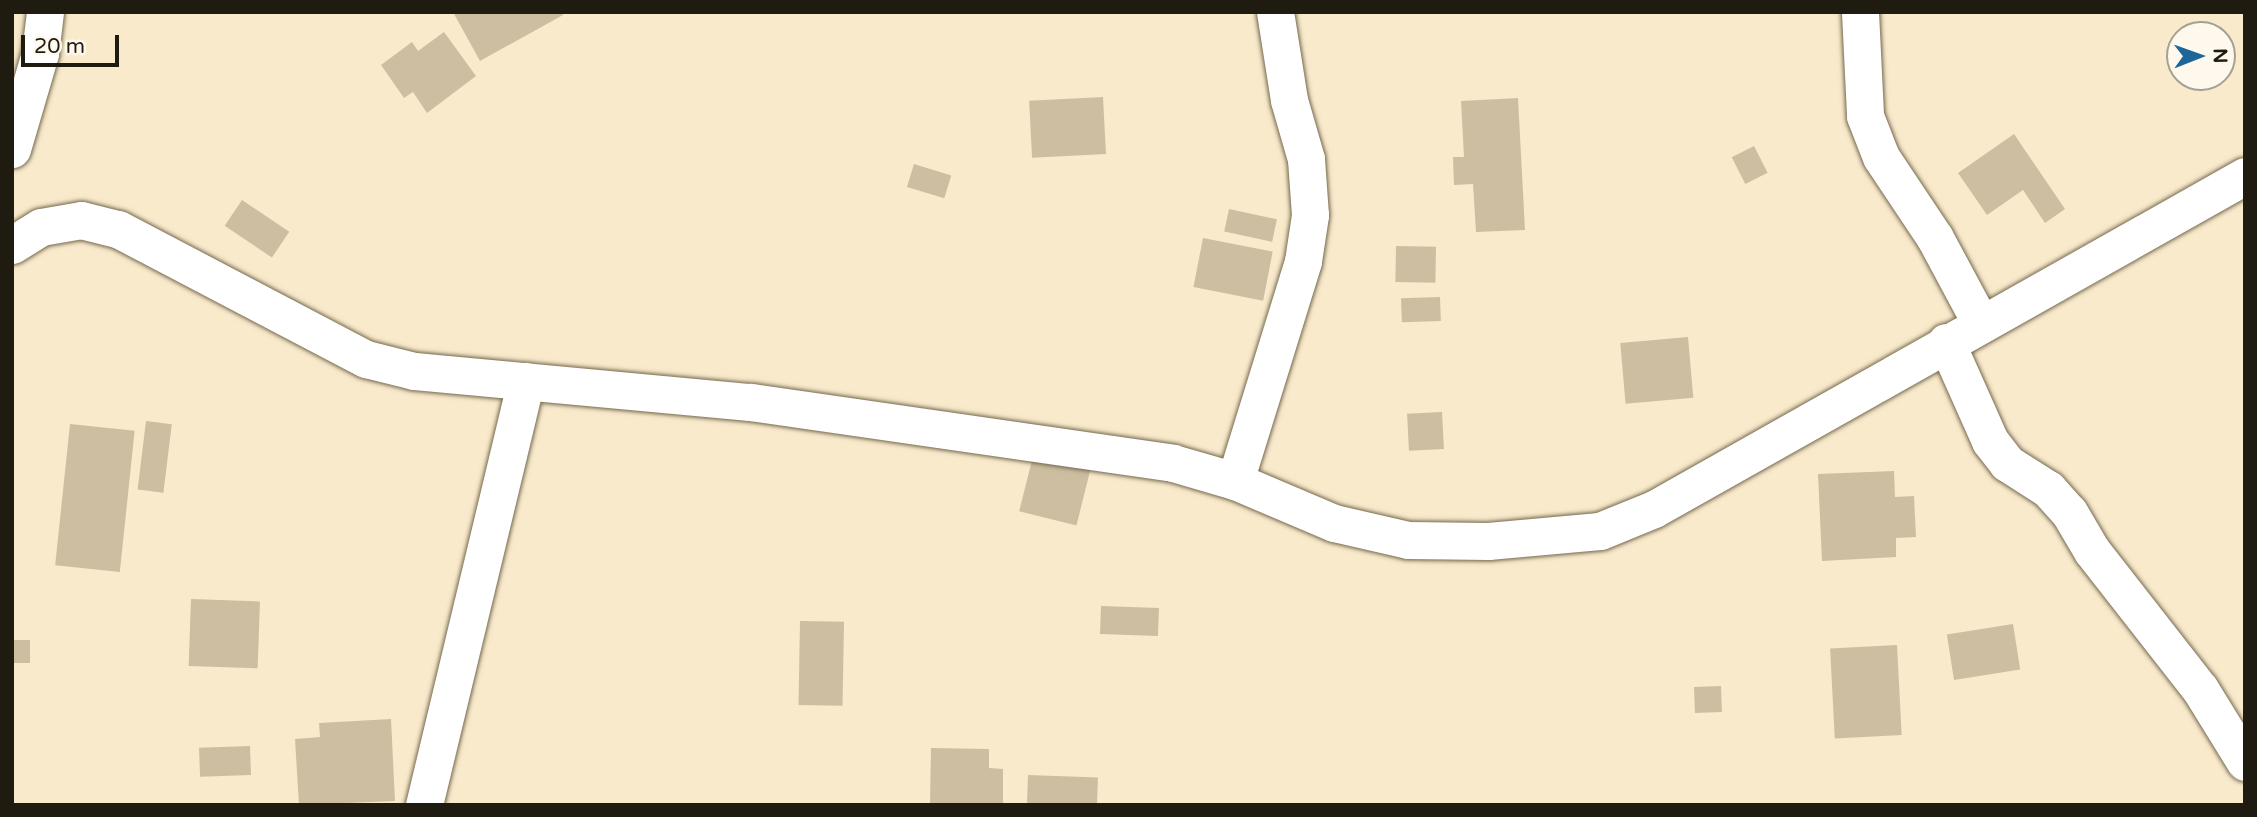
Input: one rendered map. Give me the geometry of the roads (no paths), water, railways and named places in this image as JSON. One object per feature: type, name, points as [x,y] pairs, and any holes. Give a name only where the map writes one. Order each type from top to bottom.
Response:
[{"type":"street","points":[[12,149],[40,53],[45,12]]},
{"type":"street","points":[[1235,481],[1303,261],[1310,215],[1306,159],[1289,100],[1275,12]]},
{"type":"street","points":[[1860,12],[1869,126],[1881,157],[1935,238],[1980,322]]},
{"type":"street","points":[[12,246],[41,227],[80,220],[118,229],[366,359],[414,371],[751,402],[1173,463],[1235,481],[1334,523],[1408,540],[1488,541],[1600,531],[1654,509],[1980,322],[2111,254],[2245,176]]},
{"type":"street","points":[[1946,342],[1990,441],[2007,463],[2048,489],[2069,512],[2092,551],[2200,689],[2245,762]]},
{"type":"street","points":[[424,805],[526,381]]}]
